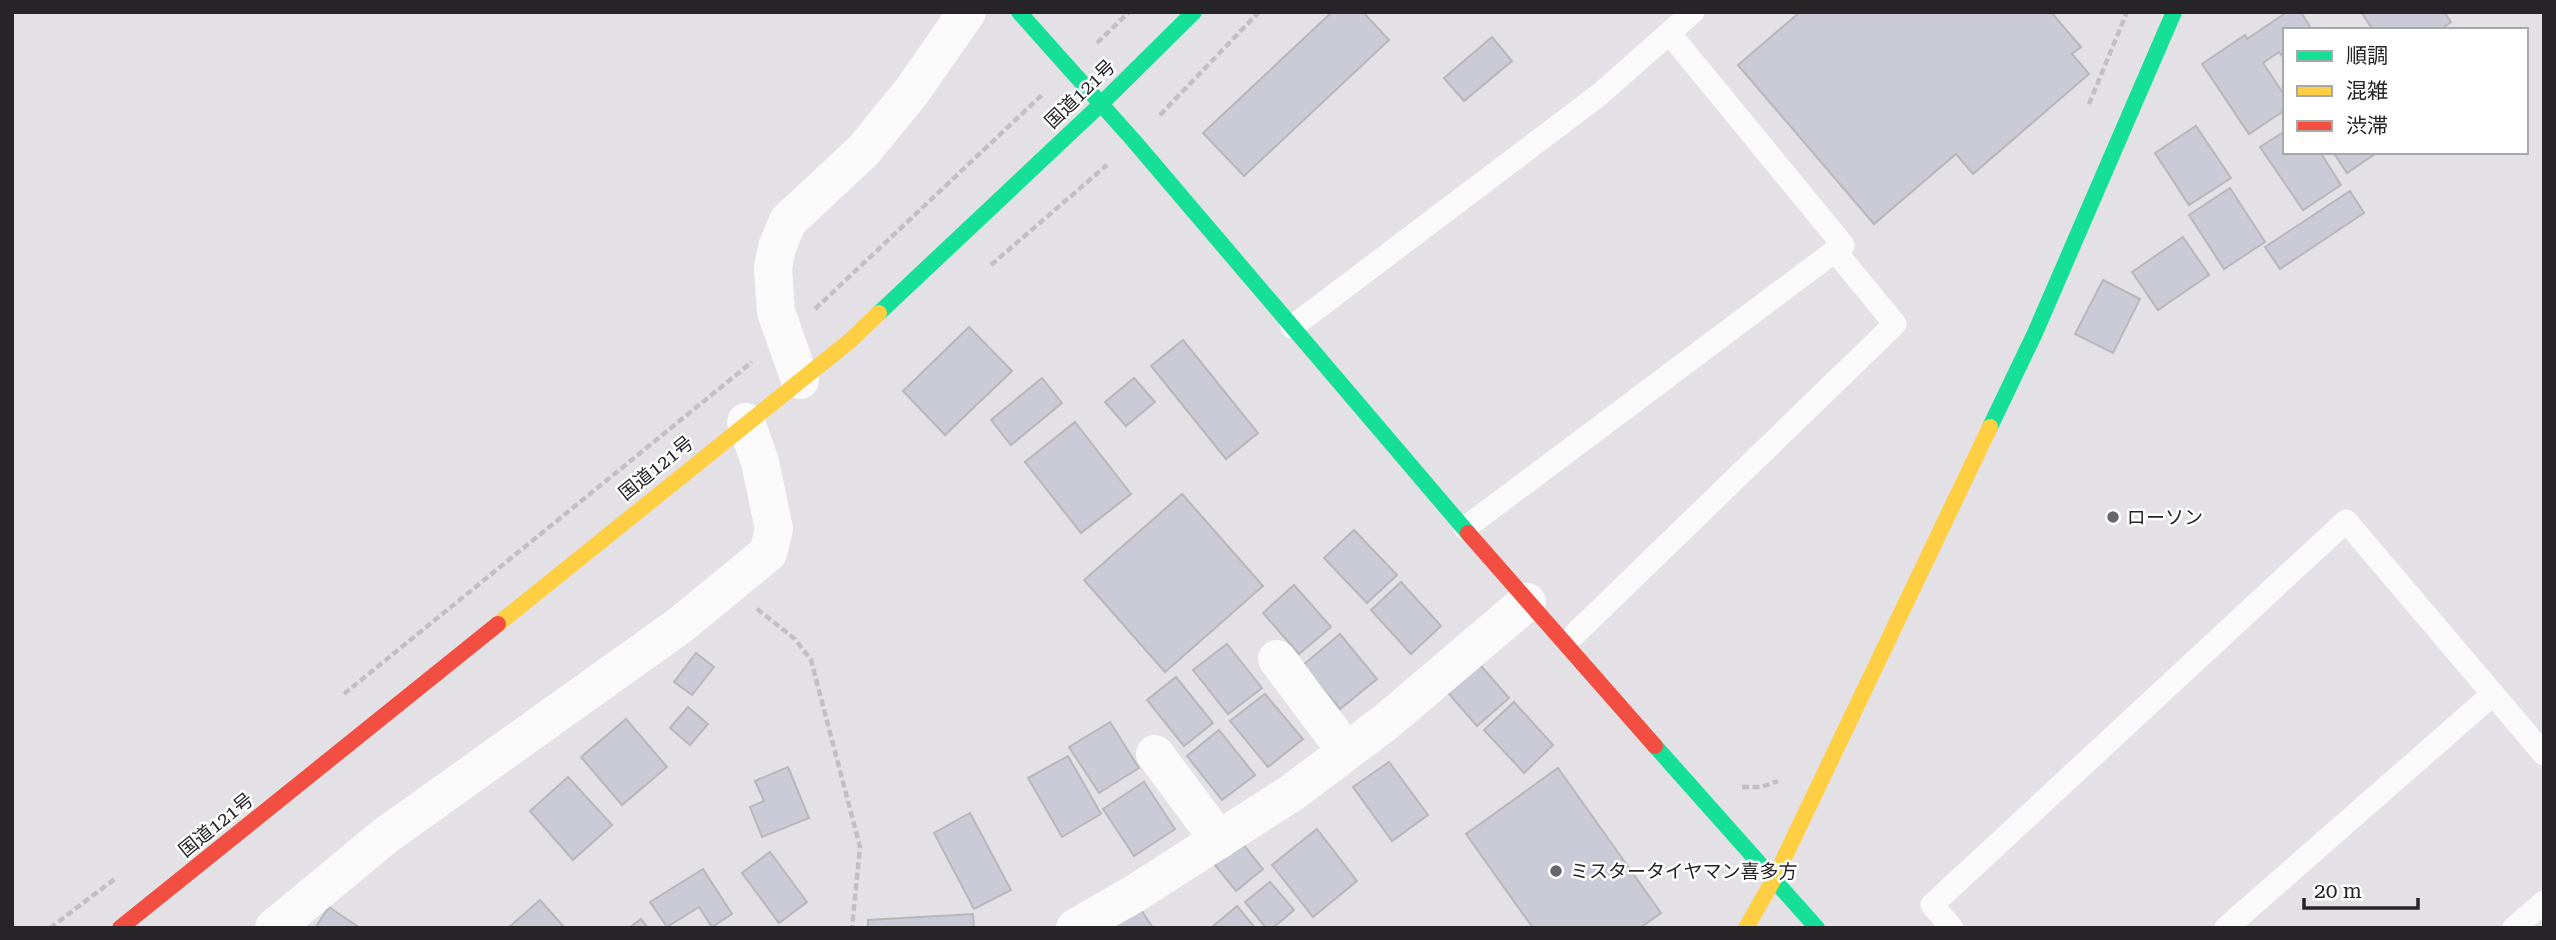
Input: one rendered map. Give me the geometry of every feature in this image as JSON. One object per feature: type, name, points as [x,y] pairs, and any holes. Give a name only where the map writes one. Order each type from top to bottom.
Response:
[{"type":"main road","points":[[1019,12],[1101,104],[1527,602],[1817,928]]},
{"type":"main road","name":"国道121号","points":[[140,922],[746,422],[851,340],[1101,104],[1194,12]]},
{"type":"main road","points":[[1746,928],[1774,879],[2035,333],[2174,12]]},
{"type":"street","points":[[800,380],[776,312],[773,268],[788,221],[864,150],[912,91],[967,12]]},
{"type":"street","points":[[274,928],[385,836],[679,626],[768,553],[774,530],[760,462],[746,422]]},
{"type":"street","points":[[1075,928],[1134,894],[1293,792],[1387,721],[1527,602]]},
{"type":"street","points":[[1277,659],[1346,751]]},
{"type":"street","points":[[1155,754],[1219,840]]},
{"type":"lane","points":[[1292,327],[1599,95],[1693,12]]},
{"type":"lane","points":[[1465,528],[1843,245],[1670,34]]},
{"type":"lane","points":[[1575,634],[1895,324],[1835,251]]},
{"type":"lane","points":[[1952,928],[1932,905],[2346,521],[2544,754]]},
{"type":"lane","points":[[2226,928],[2493,694]]},
{"type":"lane","points":[[2514,928],[2544,902]]},
{"type":"path","points":[[1093,47],[1129,12]]},
{"type":"path","points":[[1158,117],[1259,12]]},
{"type":"path","points":[[335,701],[818,306],[1051,88]]},
{"type":"path","points":[[727,586],[795,639],[811,660],[860,847],[852,928]]},
{"type":"path","points":[[50,928],[126,870]]},
{"type":"building","points":[[1332,12],[1363,12],[1389,40],[1244,176],[1203,133]]},
{"type":"building","points":[[1800,12],[2051,12],[2081,47],[2072,54],[2089,74],[1973,174],[1956,154],[1874,224],[1738,65]]},
{"type":"building","points":[[2287,12],[2301,12],[2311,28],[2283,28],[2283,57],[2279,52],[2263,63],[2283,93],[2283,111],[2249,134],[2202,64],[2245,35],[2247,39]]},
{"type":"building","points":[[2361,12],[2444,12],[2451,22],[2443,28],[2372,28]]},
{"type":"building","points":[[1492,37],[1512,61],[1464,101],[1444,78]]},
{"type":"building","points":[[2196,126],[2231,178],[2189,205],[2155,153]]},
{"type":"building","points":[[2283,132],[2283,154],[2321,154],[2341,185],[2303,210],[2260,147]]},
{"type":"building","points":[[2334,154],[2375,154],[2347,173]]},
{"type":"building","points":[[2230,188],[2265,242],[2224,269],[2189,215]]},
{"type":"building","points":[[2350,191],[2364,213],[2280,269],[2265,247]]},
{"type":"building","points":[[2183,237],[2209,275],[2158,310],[2132,272]]},
{"type":"building","points":[[2103,280],[2140,299],[2113,353],[2075,334]]},
{"type":"building","points":[[969,327],[1012,371],[945,435],[903,391]]},
{"type":"building","points":[[1183,340],[1258,433],[1226,459],[1151,366]]},
{"type":"building","points":[[1042,378],[1062,403],[1011,445],[991,420]]},
{"type":"building","points":[[1134,378],[1155,402],[1126,426],[1105,402]]},
{"type":"building","points":[[1075,422],[1131,494],[1081,533],[1025,462]]},
{"type":"building","points":[[1182,494],[1263,586],[1165,672],[1084,580]]},
{"type":"building","points":[[1354,530],[1397,575],[1367,603],[1324,558]]},
{"type":"building","points":[[1401,582],[1441,626],[1411,654],[1371,610]]},
{"type":"building","points":[[1294,585],[1331,627],[1299,654],[1263,613]]},
{"type":"building","points":[[1340,634],[1377,679],[1340,709],[1303,665]]},
{"type":"building","points":[[1227,644],[1262,688],[1228,714],[1193,670]]},
{"type":"building","points":[[696,653],[714,667],[692,695],[674,682]]},
{"type":"building","points":[[1475,659],[1509,698],[1477,726],[1443,687]]},
{"type":"building","points":[[1176,677],[1213,723],[1184,746],[1147,700]]},
{"type":"building","points":[[1265,694],[1303,739],[1268,767],[1230,721]]},
{"type":"building","points":[[1514,702],[1553,745],[1524,773],[1484,730]]},
{"type":"building","points":[[688,707],[708,724],[690,745],[670,728]]},
{"type":"building","points":[[626,719],[667,767],[622,805],[581,757]]},
{"type":"building","points":[[1110,722],[1139,768],[1099,793],[1069,747]]},
{"type":"building","points":[[1219,730],[1255,775],[1222,800],[1187,756]]},
{"type":"building","points":[[1068,756],[1101,814],[1062,837],[1028,778]]},
{"type":"building","points":[[1389,762],[1428,815],[1392,841],[1353,787]]},
{"type":"building","points":[[788,767],[809,818],[762,837],[750,807],[764,801],[755,781]]},
{"type":"building","points":[[1558,768],[1661,913],[1640,928],[1533,928],[1466,834]]},
{"type":"building","points":[[568,777],[612,825],[573,860],[530,811]]},
{"type":"building","points":[[1144,782],[1175,829],[1134,856],[1103,809]]},
{"type":"building","points":[[970,813],[1011,890],[974,909],[934,833]]},
{"type":"building","points":[[1317,829],[1357,881],[1313,917],[1272,865]]},
{"type":"building","points":[[1238,838],[1263,869],[1236,891],[1211,860]]},
{"type":"building","points":[[770,852],[807,902],[779,923],[742,873]]},
{"type":"building","points":[[703,869],[732,914],[712,927],[699,907],[667,927],[650,902]]},
{"type":"building","points":[[1270,882],[1294,910],[1273,928],[1266,928],[1245,902]]},
{"type":"building","points":[[540,900],[565,928],[508,928]]},
{"type":"building","points":[[1237,906],[1255,928],[1211,928]]},
{"type":"building","points":[[329,907],[360,928],[315,928]]},
{"type":"building","points":[[1140,908],[1153,928],[1119,928],[1116,924]]},
{"type":"building","points":[[973,914],[974,928],[868,928],[868,920]]},
{"type":"building","points":[[641,919],[648,928],[629,928]]},
{"type":"traffic: fast","points":[[1019,12],[1134,141],[1468,533]]},
{"type":"traffic: fast","points":[[879,313],[1101,104],[1194,12]]},
{"type":"traffic: fast","points":[[1990,427],[2035,333],[2174,12]]},
{"type":"traffic: fast","points":[[1655,746],[1817,928]]},
{"type":"traffic: slow","points":[[498,624],[851,340],[879,313]]},
{"type":"traffic: slow","points":[[1746,928],[1774,879],[1990,427]]},
{"type":"traffic: jam","points":[[1468,533],[1655,746]]},
{"type":"traffic: jam","points":[[120,928],[498,624]]},
{"type":"place","name":"ローソン","points":[[2113,517]]},
{"type":"place","name":"ミスタータイヤマン喜多方","points":[[1556,871]]}]
